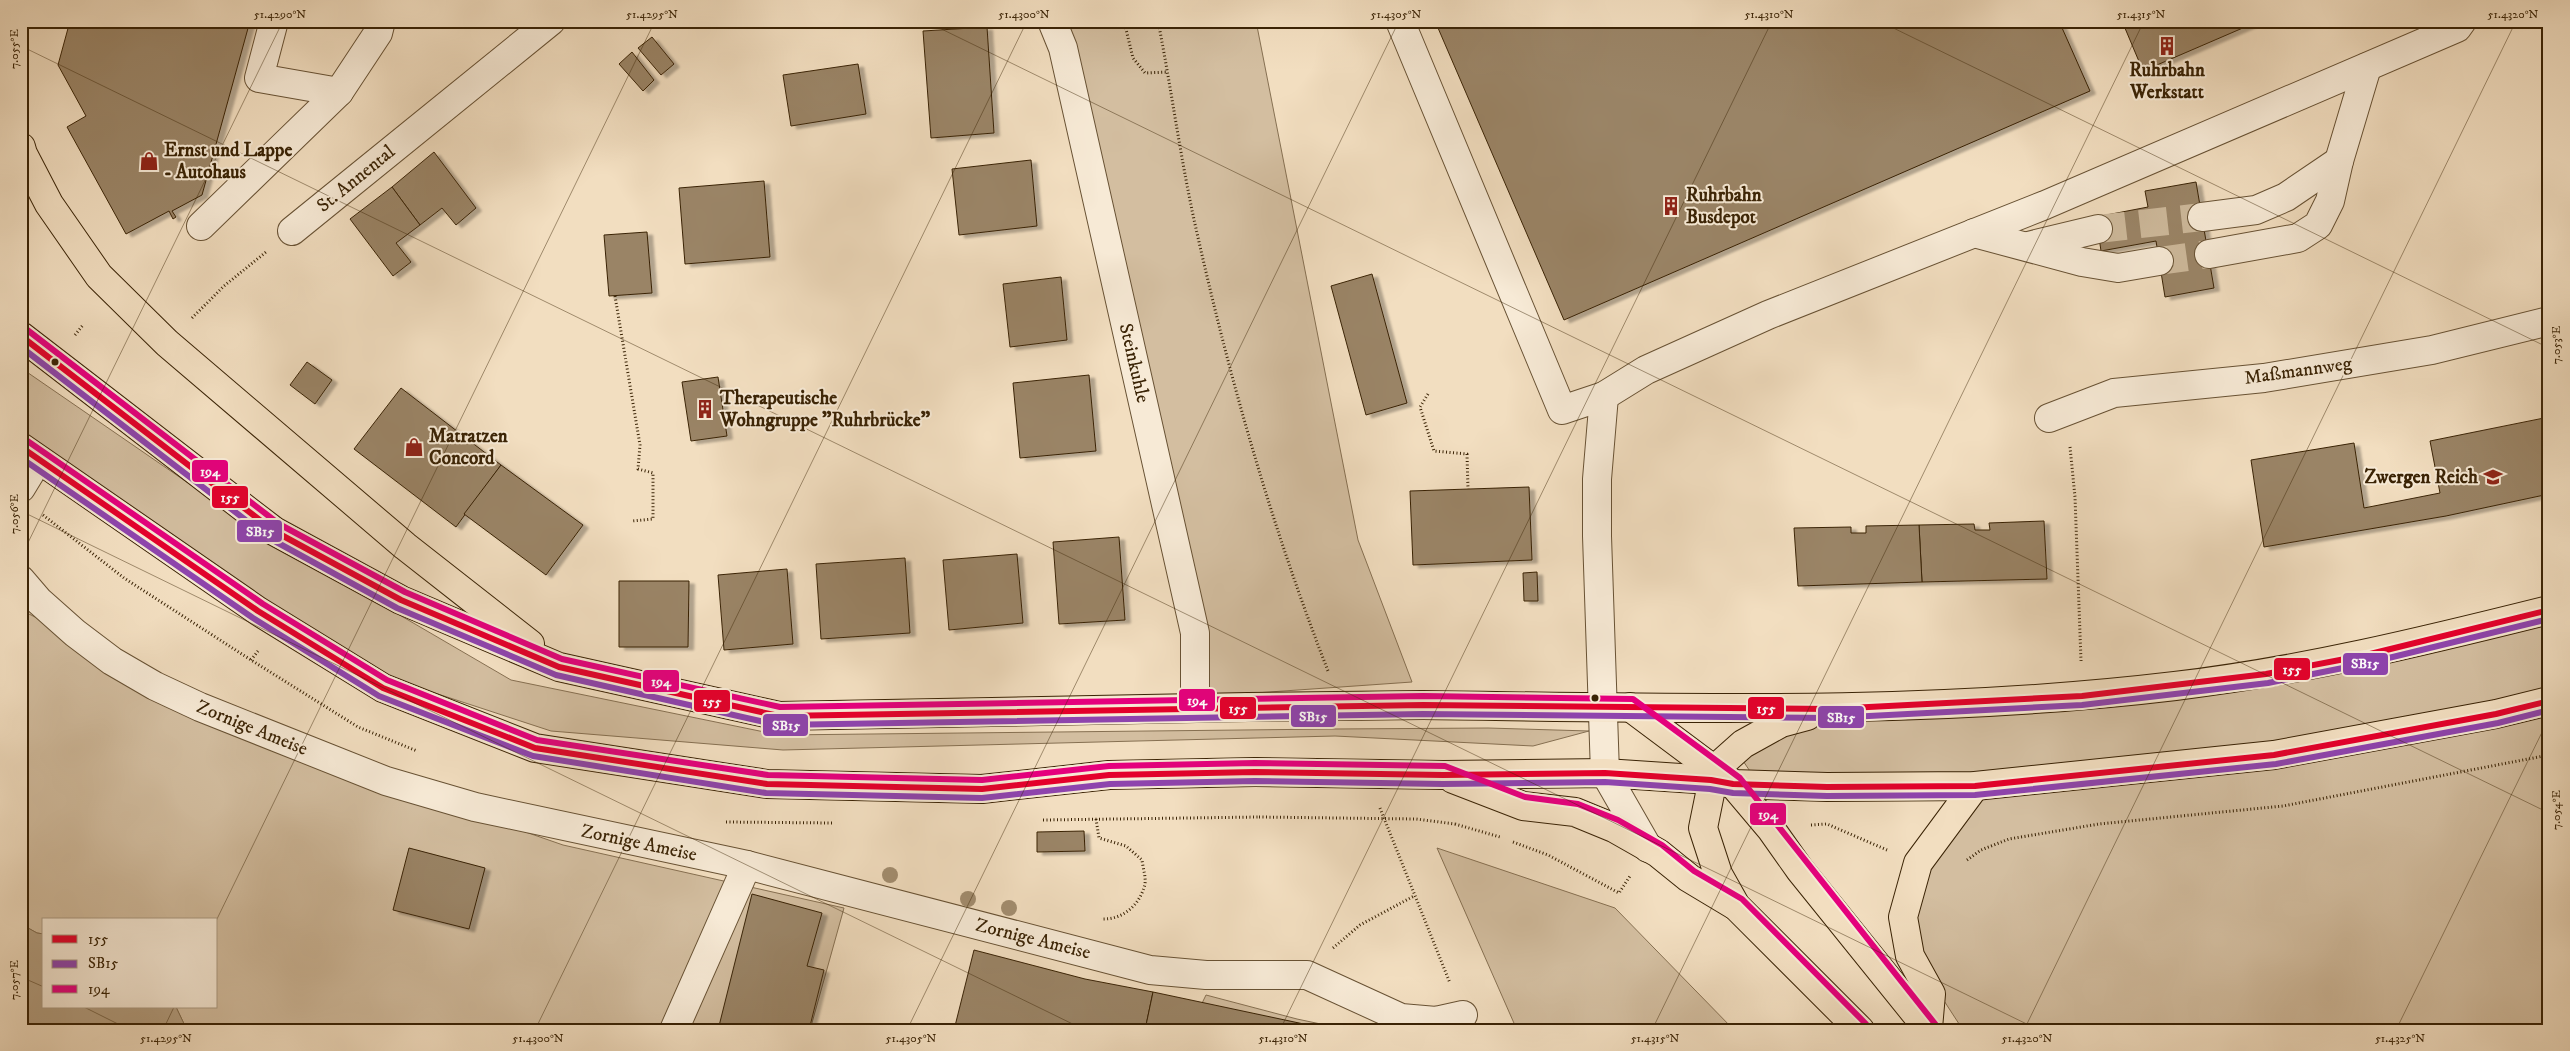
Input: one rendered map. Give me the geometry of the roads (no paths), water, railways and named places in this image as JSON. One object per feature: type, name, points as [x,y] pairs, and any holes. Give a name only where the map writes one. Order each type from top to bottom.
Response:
[{"type":"main road","points":[[21,147],[49,204],[99,276],[167,343],[405,546],[559,667]]},
{"type":"main road","points":[[21,336],[274,531],[401,600],[559,667],[779,716],[1423,705],[1830,709],[2082,696],[2266,674],[2375,652],[2549,610]]},
{"type":"main road","points":[[30,454],[258,611],[383,688],[536,748],[767,784],[982,789],[1108,775],[1255,772],[1443,775],[1605,773],[1720,777],[1827,786],[1976,786],[2274,755],[2496,714],[2549,701]]},
{"type":"main road","points":[[1630,707],[1720,777],[1771,829],[1800,870],[1928,1029]]},
{"type":"main road","points":[[1736,906],[1718,874],[1703,828],[1720,777],[1743,744],[1781,723],[1830,709]]},
{"type":"main road","points":[[1443,775],[1523,806],[1575,812],[1614,828],[1648,848],[1689,878],[1736,906],[1860,1030]]},
{"type":"main road","points":[[1928,1029],[1931,994],[1910,956],[1903,917],[1918,863],[1976,786]]},
{"type":"street","points":[[274,21],[259,78],[339,92]]},
{"type":"street","points":[[201,226],[339,92],[378,32],[381,21]]},
{"type":"street","name":"St. Annental","points":[[292,230],[552,21]]},
{"type":"street","name":"Steinkuhle","points":[[1052,21],[1063,48],[1195,633],[1194,708]]},
{"type":"street","points":[[1400,21],[1562,410],[1604,396],[1646,370],[1768,315],[2148,161],[2457,28],[2462,21]]},
{"type":"street","points":[[2209,254],[2298,238],[2318,225],[2330,202],[2339,161],[2367,67]]},
{"type":"street","points":[[2202,217],[2256,210],[2286,197],[2339,161]]},
{"type":"street","points":[[2024,246],[2098,229]]},
{"type":"street","points":[[1974,233],[2082,262],[2118,268],[2159,261]]},
{"type":"street","name":"Maßmannweg","points":[[2057,415],[2114,393],[2264,378],[2432,350],[2549,321]]},
{"type":"street","points":[[1604,396],[1597,479],[1605,773],[1648,848]]},
{"type":"street","points":[[21,488],[30,454]]},
{"type":"street","name":"Zornige Ameise","points":[[21,580],[39,601],[112,661],[155,686],[200,707],[331,761],[386,781],[475,807],[747,865],[1150,970],[1206,975],[1307,975],[1403,1024]]},
{"type":"street","points":[[674,1030],[747,865]]},
{"type":"street","points":[[1403,1024],[1436,1021],[1463,1015]]},
{"type":"tunnel","points":[[2098,229],[2202,217]]},
{"type":"tunnel","points":[[2159,261],[2209,254]]},
{"type":"place","name":"Ruhrbahn Werkstatt","points":[[2167,46]]},
{"type":"place","name":"Ernst und Lappe - Autohaus","points":[[149,161]]},
{"type":"place","name":"Ruhrbahn Busdepot","points":[[1671,206]]},
{"type":"place","name":"Therapeutische Wohngruppe \"Ruhrbrücke\"","points":[[705,409]]},
{"type":"place","name":"Matratzen Concord","points":[[414,447]]},
{"type":"place","name":"Zwergen Reich","points":[[2493,477]]}]
